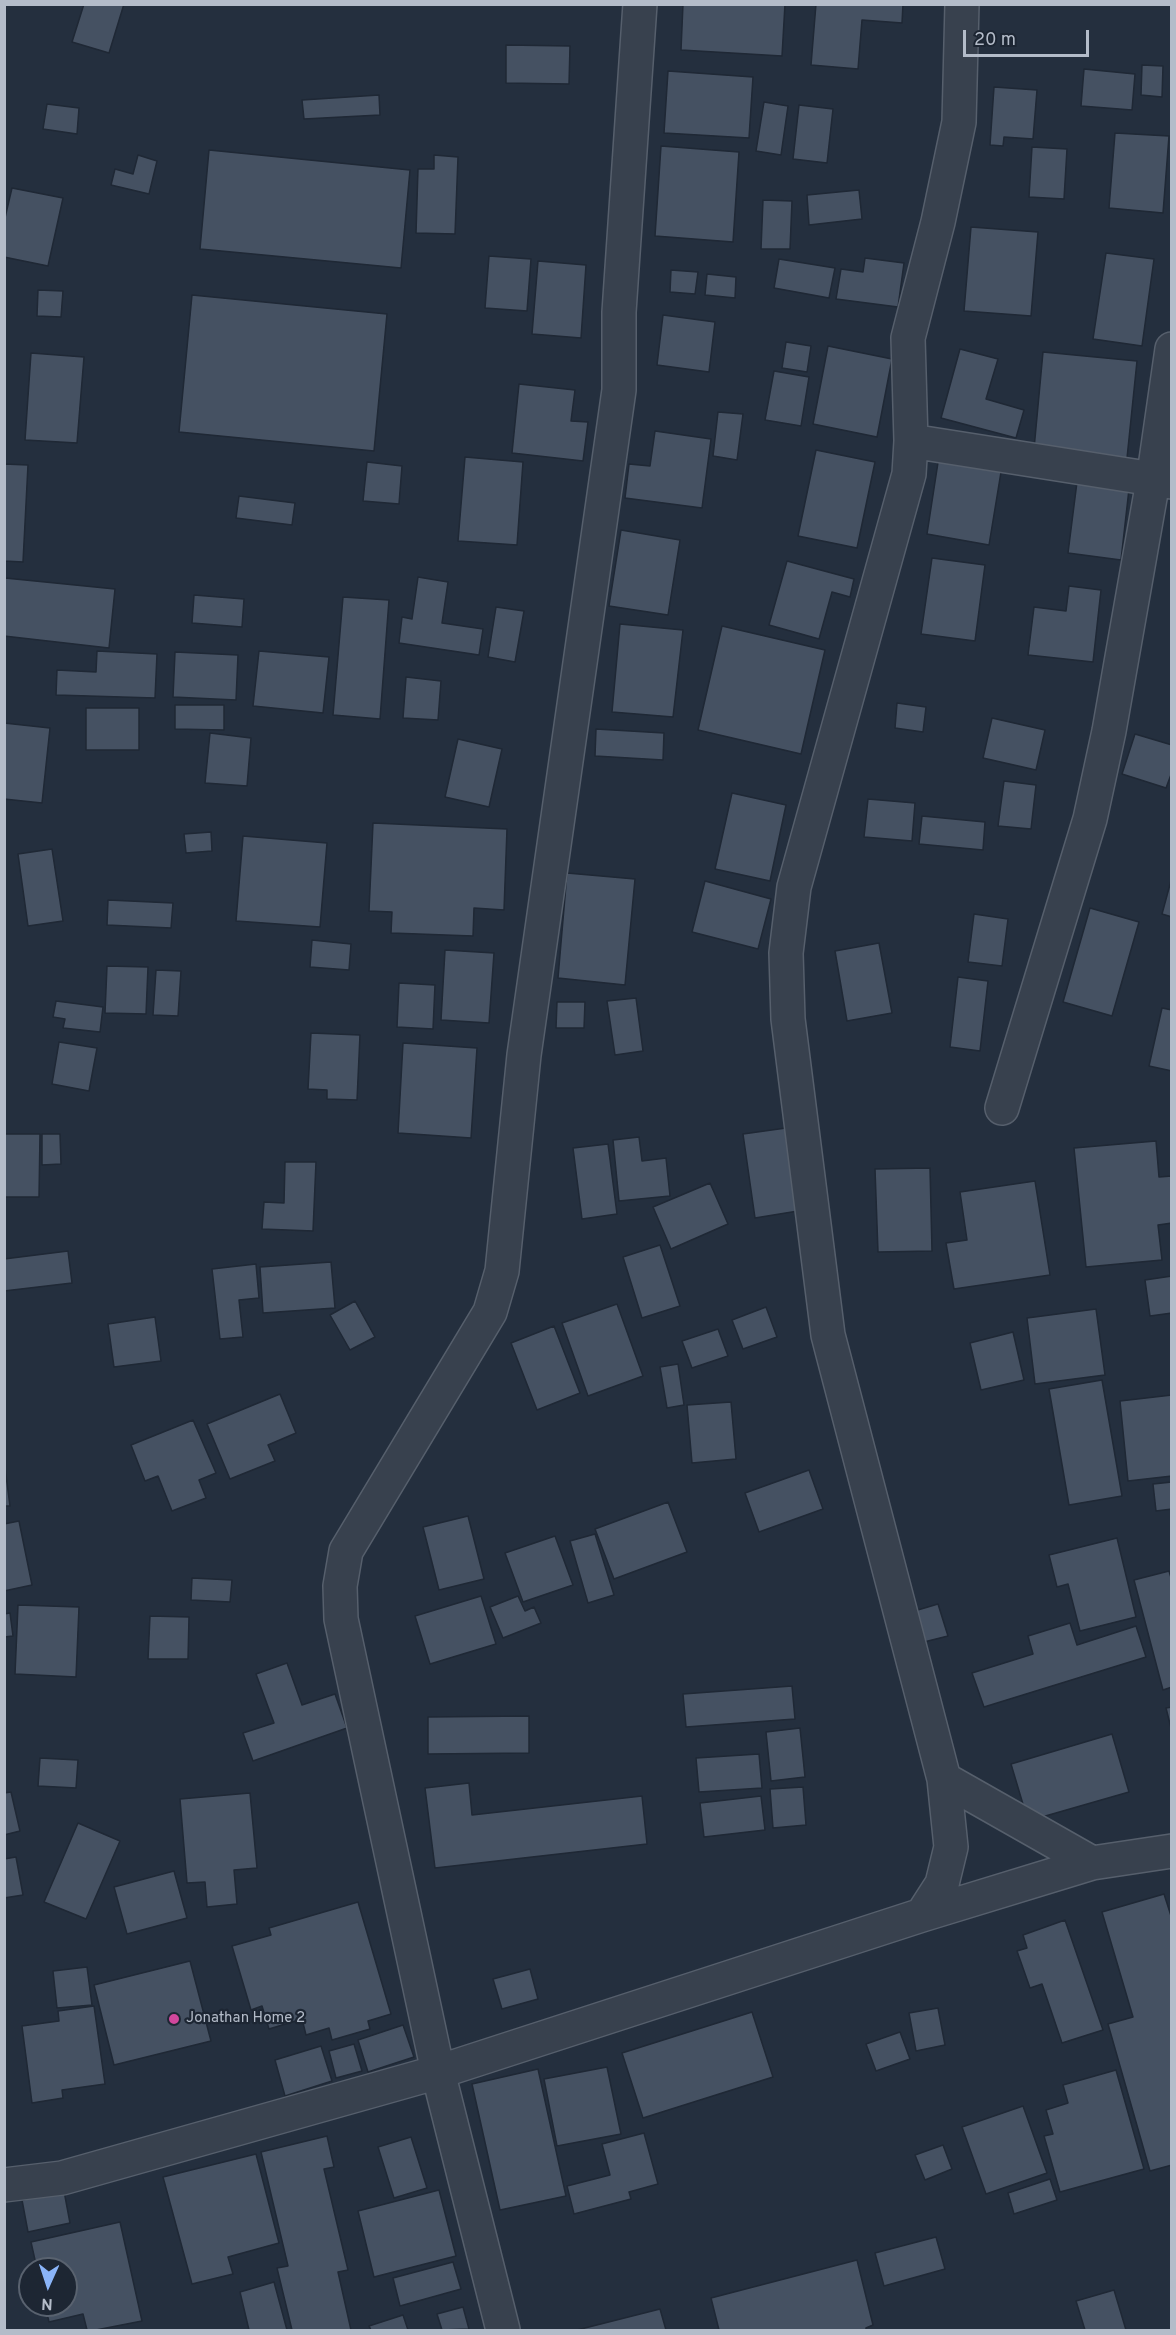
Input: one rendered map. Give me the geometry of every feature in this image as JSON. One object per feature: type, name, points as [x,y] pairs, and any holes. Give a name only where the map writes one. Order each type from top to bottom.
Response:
[{"type":"street","points":[[503,2331],[438,2072],[341,1619],[340,1587],[346,1551],[490,1312],[502,1270],[524,1055],[619,390],[619,312],[640,4]]},
{"type":"street","points":[[922,1915],[942,1884],[951,1847],[944,1779],[828,1335],[788,1019],[786,953],[794,887],[909,474],[911,441],[908,338],[938,222],[959,122],[962,4]]},
{"type":"street","points":[[1002,1108],[1090,819],[1162,482],[1172,349]]},
{"type":"street","points":[[911,441],[1162,482]]},
{"type":"street","points":[[944,1779],[1092,1863]]},
{"type":"street","points":[[4,2185],[62,2178],[438,2072],[922,1915],[1092,1863],[1172,1851]]},
{"type":"building","points":[[84,4],[124,4],[109,53],[72,42]]},
{"type":"building","points":[[683,4],[785,4],[782,56],[681,50]]},
{"type":"building","points":[[816,4],[903,4],[902,23],[862,20],[858,69],[811,65]]},
{"type":"building","points":[[506,45],[570,46],[569,84],[506,83]]},
{"type":"building","points":[[1142,65],[1163,66],[1162,97],[1141,95]]},
{"type":"building","points":[[1084,69],[1135,74],[1132,110],[1081,106]]},
{"type":"building","points":[[668,71],[753,77],[749,138],[664,133]]},
{"type":"building","points":[[994,87],[1037,90],[1033,139],[1004,137],[1003,146],[990,145]]},
{"type":"building","points":[[379,95],[380,115],[304,119],[302,100]]},
{"type":"building","points":[[764,102],[788,106],[781,155],[756,151]]},
{"type":"building","points":[[47,104],[79,108],[77,134],[43,129]]},
{"type":"building","points":[[799,105],[833,109],[827,163],[793,159]]},
{"type":"building","points":[[1115,133],[1169,136],[1163,213],[1109,208]]},
{"type":"building","points":[[661,146],[739,152],[733,242],[655,236]]},
{"type":"building","points":[[1032,147],[1067,149],[1064,199],[1029,197]]},
{"type":"building","points":[[209,150],[410,170],[401,268],[200,249]]},
{"type":"building","points":[[138,155],[157,161],[149,194],[111,185],[115,169],[133,174]]},
{"type":"building","points":[[434,155],[458,157],[455,234],[416,233],[418,169],[434,169]]},
{"type":"building","points":[[12,188],[63,198],[48,266],[4,257],[4,222]]},
{"type":"building","points":[[859,190],[862,219],[809,225],[807,195]]},
{"type":"building","points":[[763,200],[792,201],[790,249],[761,249]]},
{"type":"building","points":[[971,227],[1038,232],[1031,316],[964,311]]},
{"type":"building","points":[[1106,253],[1154,259],[1142,346],[1093,339]]},
{"type":"building","points":[[489,256],[531,259],[527,311],[485,308]]},
{"type":"building","points":[[865,258],[904,263],[898,307],[836,299],[841,269],[863,272]]},
{"type":"building","points":[[779,259],[835,268],[829,298],[774,288]]},
{"type":"building","points":[[538,261],[586,265],[581,338],[532,334]]},
{"type":"building","points":[[671,270],[698,272],[695,294],[670,292]]},
{"type":"building","points":[[707,274],[736,277],[735,298],[705,295]]},
{"type":"building","points":[[38,290],[63,291],[61,317],[37,316]]},
{"type":"building","points":[[192,295],[387,314],[374,451],[179,432]]},
{"type":"building","points":[[663,315],[715,322],[709,372],[657,365]]},
{"type":"building","points":[[786,342],[811,346],[807,372],[782,368]]},
{"type":"building","points":[[828,346],[892,359],[877,437],[813,424]]},
{"type":"building","points":[[960,349],[998,359],[986,399],[1024,410],[1016,438],[941,418]]},
{"type":"building","points":[[1043,352],[1137,361],[1127,458],[1034,449]]},
{"type":"building","points":[[31,353],[84,357],[77,443],[25,440]]},
{"type":"building","points":[[774,371],[809,377],[801,426],[765,420]]},
{"type":"building","points":[[519,384],[575,390],[571,421],[588,422],[583,461],[512,453]]},
{"type":"building","points":[[718,412],[743,414],[737,460],[713,456]]},
{"type":"building","points":[[655,431],[711,439],[702,508],[625,498],[629,464],[650,466]]},
{"type":"building","points":[[816,450],[875,462],[857,548],[798,536]]},
{"type":"building","points":[[939,456],[1002,466],[989,545],[927,534]]},
{"type":"building","points":[[465,457],[523,462],[517,545],[458,541]]},
{"type":"building","points":[[367,462],[402,466],[399,504],[363,501]]},
{"type":"building","points":[[4,464],[28,465],[23,562],[4,561]]},
{"type":"building","points":[[1077,482],[1129,489],[1121,560],[1068,553]]},
{"type":"building","points":[[239,496],[295,503],[292,525],[236,518]]},
{"type":"building","points":[[621,530],[680,540],[668,615],[609,606]]},
{"type":"building","points":[[932,558],[985,565],[975,641],[921,634]]},
{"type":"building","points":[[787,561],[854,579],[850,597],[832,592],[819,639],[769,625]]},
{"type":"building","points":[[418,577],[448,582],[442,623],[483,629],[479,655],[399,643],[402,617],[412,619]]},
{"type":"building","points":[[5,578],[115,589],[109,648],[4,636]]},
{"type":"building","points":[[1069,586],[1101,590],[1093,662],[1028,655],[1034,607],[1066,611]]},
{"type":"building","points":[[194,595],[244,599],[242,627],[192,623]]},
{"type":"building","points":[[343,597],[389,600],[380,719],[333,715]]},
{"type":"building","points":[[496,607],[524,611],[515,662],[488,657]]},
{"type":"building","points":[[620,624],[683,630],[673,717],[612,712]]},
{"type":"building","points":[[722,626],[825,650],[801,754],[698,730]]},
{"type":"building","points":[[97,651],[157,654],[155,698],[56,695],[57,670],[96,672]]},
{"type":"building","points":[[259,651],[329,657],[323,713],[253,706]]},
{"type":"building","points":[[175,652],[238,655],[236,700],[173,697]]},
{"type":"building","points":[[406,677],[441,681],[438,720],[403,718]]},
{"type":"building","points":[[897,703],[926,707],[923,732],[895,728]]},
{"type":"building","points":[[175,705],[224,705],[224,730],[175,729]]},
{"type":"building","points":[[86,708],[139,708],[139,750],[86,750]]},
{"type":"building","points":[[992,718],[1045,730],[1036,770],[983,758]]},
{"type":"building","points":[[4,723],[50,728],[42,803],[4,799]]},
{"type":"building","points":[[596,729],[664,733],[663,760],[595,756]]},
{"type":"building","points":[[210,733],[251,738],[247,786],[205,783]]},
{"type":"building","points":[[1135,734],[1172,745],[1172,772],[1166,788],[1122,774]]},
{"type":"building","points":[[458,739],[502,749],[489,807],[445,797]]},
{"type":"building","points":[[1004,781],[1036,785],[1031,829],[998,826]]},
{"type":"building","points":[[732,793],[786,805],[770,881],[715,869]]},
{"type":"building","points":[[868,799],[915,803],[912,841],[864,837]]},
{"type":"building","points":[[922,816],[985,822],[983,850],[919,844]]},
{"type":"building","points":[[373,823],[507,829],[504,910],[474,908],[473,936],[391,933],[392,912],[369,911]]},
{"type":"building","points":[[211,832],[212,851],[186,853],[184,834]]},
{"type":"building","points":[[243,836],[327,843],[320,927],[236,921]]},
{"type":"building","points":[[52,849],[63,921],[28,926],[18,854]]},
{"type":"building","points":[[567,873],[635,879],[625,985],[558,978]]},
{"type":"building","points":[[1172,877],[1172,917],[1162,914]]},
{"type":"building","points":[[705,881],[771,899],[758,949],[692,932]]},
{"type":"building","points":[[108,900],[173,903],[171,928],[107,925]]},
{"type":"building","points":[[1090,908],[1139,922],[1112,1016],[1063,1002]]},
{"type":"building","points":[[974,914],[1008,919],[1002,966],[968,962]]},
{"type":"building","points":[[312,940],[351,944],[349,970],[310,967]]},
{"type":"building","points":[[879,943],[892,1013],[847,1021],[835,951]]},
{"type":"building","points":[[445,950],[494,953],[489,1023],[441,1020]]},
{"type":"building","points":[[107,966],[148,967],[146,1014],[105,1013]]},
{"type":"building","points":[[156,970],[181,971],[178,1016],[153,1015]]},
{"type":"building","points":[[958,977],[988,981],[980,1051],[950,1047]]},
{"type":"building","points":[[399,983],[435,985],[433,1029],[397,1027]]},
{"type":"building","points":[[636,998],[643,1051],[615,1055],[607,1001]]},
{"type":"building","points":[[56,1001],[103,1007],[100,1032],[63,1028],[65,1019],[53,1017]]},
{"type":"building","points":[[557,1002],[585,1002],[584,1028],[556,1028]]},
{"type":"building","points":[[1162,1008],[1172,1010],[1172,1071],[1149,1066]]},
{"type":"building","points":[[311,1033],[360,1035],[357,1100],[327,1099],[327,1090],[308,1089]]},
{"type":"building","points":[[59,1042],[97,1048],[89,1091],[52,1084]]},
{"type":"building","points":[[403,1043],[477,1048],[471,1138],[398,1133]]},
{"type":"building","points":[[786,1128],[798,1211],[755,1218],[743,1134]]},
{"type":"building","points":[[4,1134],[40,1134],[39,1197],[4,1197]]},
{"type":"building","points":[[42,1134],[60,1134],[61,1164],[42,1165]]},
{"type":"building","points":[[639,1137],[642,1161],[666,1158],[670,1196],[619,1201],[613,1140]]},
{"type":"building","points":[[1156,1141],[1159,1177],[1172,1176],[1172,1223],[1158,1225],[1162,1260],[1086,1267],[1074,1148]]},
{"type":"building","points":[[608,1144],[617,1214],[582,1219],[573,1148]]},
{"type":"building","points":[[285,1162],[316,1162],[313,1231],[262,1229],[264,1202],[284,1203]]},
{"type":"building","points":[[930,1168],[932,1251],[878,1252],[875,1169]]},
{"type":"building","points":[[1035,1181],[1050,1275],[954,1289],[946,1243],[967,1240],[960,1192]]},
{"type":"building","points":[[710,1183],[728,1224],[671,1249],[653,1207]]},
{"type":"building","points":[[660,1245],[680,1306],[642,1318],[623,1257]]},
{"type":"building","points":[[68,1251],[72,1283],[4,1291],[4,1259]]},
{"type":"building","points":[[331,1262],[335,1308],[263,1313],[260,1267]]},
{"type":"building","points":[[256,1264],[259,1298],[239,1300],[243,1337],[220,1339],[212,1269]]},
{"type":"building","points":[[1172,1276],[1172,1313],[1150,1316],[1145,1280]]},
{"type":"building","points":[[355,1301],[375,1337],[350,1350],[330,1315]]},
{"type":"building","points":[[617,1304],[643,1376],[588,1396],[562,1323]]},
{"type":"building","points":[[766,1307],[777,1337],[743,1349],[732,1320]]},
{"type":"building","points":[[1096,1309],[1105,1375],[1035,1384],[1027,1318]]},
{"type":"building","points":[[155,1317],[161,1361],[114,1367],[108,1324]]},
{"type":"building","points":[[554,1326],[580,1393],[537,1410],[511,1343]]},
{"type":"building","points":[[718,1329],[728,1356],[692,1368],[682,1341]]},
{"type":"building","points":[[1013,1332],[1024,1380],[981,1390],[970,1343]]},
{"type":"building","points":[[678,1364],[684,1405],[667,1408],[660,1367]]},
{"type":"building","points":[[1102,1380],[1122,1496],[1069,1505],[1049,1389]]},
{"type":"building","points":[[280,1394],[296,1433],[268,1445],[275,1461],[230,1479],[207,1424]]},
{"type":"building","points":[[1172,1395],[1172,1476],[1128,1481],[1120,1401]]},
{"type":"building","points":[[731,1402],[736,1459],[692,1463],[687,1405]]},
{"type":"building","points":[[193,1420],[216,1473],[199,1480],[206,1498],[172,1511],[158,1476],[145,1481],[131,1445]]},
{"type":"building","points":[[4,1460],[10,1506],[4,1506]]},
{"type":"building","points":[[809,1470],[823,1509],[759,1532],[745,1493]]},
{"type":"building","points":[[1172,1482],[1172,1509],[1156,1511],[1153,1484]]},
{"type":"building","points":[[668,1502],[687,1552],[614,1579],[595,1529]]},
{"type":"building","points":[[468,1516],[484,1579],[439,1590],[423,1527]]},
{"type":"building","points":[[19,1521],[32,1585],[4,1591],[4,1524]]},
{"type":"building","points":[[595,1534],[614,1595],[588,1603],[570,1541]]},
{"type":"building","points":[[555,1536],[573,1585],[523,1602],[505,1553]]},
{"type":"building","points":[[1117,1538],[1136,1617],[1080,1631],[1068,1584],[1057,1587],[1049,1555]]},
{"type":"building","points":[[1169,1571],[1172,1581],[1172,1687],[1163,1690],[1134,1580]]},
{"type":"building","points":[[192,1578],[232,1580],[230,1602],[191,1600]]},
{"type":"building","points":[[481,1596],[496,1644],[430,1664],[415,1616]]},
{"type":"building","points":[[518,1596],[525,1611],[534,1607],[541,1623],[503,1638],[490,1607]]},
{"type":"building","points":[[938,1604],[948,1636],[920,1643],[911,1612]]},
{"type":"building","points":[[18,1605],[79,1607],[76,1677],[15,1674]]},
{"type":"building","points":[[10,1613],[13,1636],[4,1637],[4,1614]]},
{"type":"building","points":[[150,1616],[189,1617],[188,1659],[148,1659]]},
{"type":"building","points":[[1070,1623],[1077,1645],[1136,1626],[1146,1657],[984,1707],[972,1673],[1033,1654],[1028,1636]]},
{"type":"building","points":[[287,1663],[302,1705],[335,1694],[347,1728],[253,1761],[243,1733],[274,1723],[256,1674]]},
{"type":"building","points":[[792,1686],[795,1719],[686,1727],[683,1694]]},
{"type":"building","points":[[1172,1707],[1172,1732],[1166,1708]]},
{"type":"building","points":[[529,1716],[529,1753],[428,1754],[428,1717]]},
{"type":"building","points":[[800,1728],[805,1777],[771,1781],[766,1732]]},
{"type":"building","points":[[1112,1734],[1129,1792],[1028,1821],[1011,1764]]},
{"type":"building","points":[[759,1754],[762,1788],[699,1792],[696,1758]]},
{"type":"building","points":[[40,1758],[78,1760],[76,1788],[38,1786]]},
{"type":"building","points":[[469,1783],[472,1815],[642,1796],[647,1844],[435,1868],[425,1788]]},
{"type":"building","points":[[803,1787],[806,1825],[773,1828],[770,1789]]},
{"type":"building","points":[[11,1792],[20,1831],[4,1835],[4,1793]]},
{"type":"building","points":[[250,1793],[257,1868],[234,1870],[237,1904],[207,1907],[205,1882],[187,1883],[180,1799]]},
{"type":"building","points":[[761,1796],[765,1830],[704,1837],[700,1803]]},
{"type":"building","points":[[78,1823],[120,1841],[86,1919],[44,1902]]},
{"type":"building","points":[[16,1857],[23,1895],[4,1898],[4,1859]]},
{"type":"building","points":[[174,1871],[187,1918],[127,1934],[114,1887]]},
{"type":"building","points":[[1164,1894],[1172,1919],[1172,2165],[1150,2171],[1108,2024],[1133,2017],[1102,1912]]},
{"type":"building","points":[[358,1902],[391,2014],[368,2021],[370,2029],[332,2040],[329,2028],[306,2035],[302,2019],[269,2029],[262,2006],[251,2010],[232,1946],[271,1935],[269,1928]]},
{"type":"building","points":[[1065,1920],[1103,2030],[1062,2043],[1042,1984],[1030,1988],[1017,1951],[1027,1948],[1023,1935]]},
{"type":"building","points":[[190,1961],[211,2041],[114,2065],[94,1985]]},
{"type":"building","points":[[87,1967],[92,2005],[57,2008],[53,1971]]},
{"type":"building","points":[[530,1969],[538,1999],[502,2009],[493,1979]]},
{"type":"building","points":[[94,2006],[105,2084],[62,2090],[63,2098],[32,2103],[22,2026],[59,2021],[58,2011]]},
{"type":"building","points":[[938,2008],[945,2045],[916,2051],[909,2013]]},
{"type":"building","points":[[752,2012],[773,2077],[643,2118],[622,2053]]},
{"type":"building","points":[[403,2025],[414,2057],[368,2072],[358,2040]]},
{"type":"building","points":[[900,2032],[910,2059],[876,2071],[866,2044]]},
{"type":"building","points":[[354,2044],[362,2071],[336,2078],[329,2051]]},
{"type":"building","points":[[321,2046],[332,2081],[285,2096],[275,2060]]},
{"type":"building","points":[[607,2067],[621,2134],[557,2146],[544,2079]]},
{"type":"building","points":[[538,2069],[566,2196],[500,2210],[472,2084]]},
{"type":"building","points":[[1116,2070],[1144,2169],[1060,2192],[1044,2136],[1053,2134],[1046,2110],[1068,2103],[1063,2085]]},
{"type":"building","points":[[1023,2106],[1047,2173],[986,2194],[962,2127]]},
{"type":"building","points":[[644,2133],[658,2184],[629,2192],[631,2199],[574,2214],[567,2186],[610,2175],[602,2144]]},
{"type":"building","points":[[327,2136],[334,2167],[324,2169],[348,2270],[338,2272],[351,2330],[292,2330],[277,2268],[288,2266],[261,2152]]},
{"type":"building","points":[[411,2137],[427,2188],[394,2198],[378,2147]]},
{"type":"building","points":[[943,2145],[952,2169],[925,2180],[915,2155]]},
{"type":"building","points":[[256,2154],[279,2243],[228,2257],[233,2274],[192,2284],[163,2177]]},
{"type":"building","points":[[1050,2179],[1057,2200],[1014,2214],[1008,2193]]},
{"type":"building","points":[[439,2190],[456,2256],[374,2277],[358,2211]]},
{"type":"building","points":[[64,2191],[70,2223],[28,2232],[22,2200]]},
{"type":"building","points":[[120,2222],[142,2321],[87,2330],[83,2314],[78,2315],[78,2257],[34,2257],[31,2242]]},
{"type":"building","points":[[936,2237],[945,2269],[884,2286],[875,2253]]},
{"type":"building","points":[[857,2260],[873,2325],[866,2330],[719,2330],[711,2298]]},
{"type":"building","points":[[453,2262],[461,2289],[400,2306],[393,2278]]},
{"type":"building","points":[[274,2282],[287,2330],[249,2330],[240,2292]]},
{"type":"building","points":[[1114,2290],[1126,2330],[1085,2330],[1076,2301]]},
{"type":"building","points":[[463,2307],[469,2329],[442,2330],[437,2314]]},
{"type":"building","points":[[660,2309],[666,2330],[577,2330]]},
{"type":"building","points":[[403,2315],[408,2330],[371,2330],[369,2326]]},
{"type":"building","points":[[48,2317],[70,2317],[49,2322]]},
{"type":"place","name":"Jonathan Home 2","points":[[174,2019]]}]
